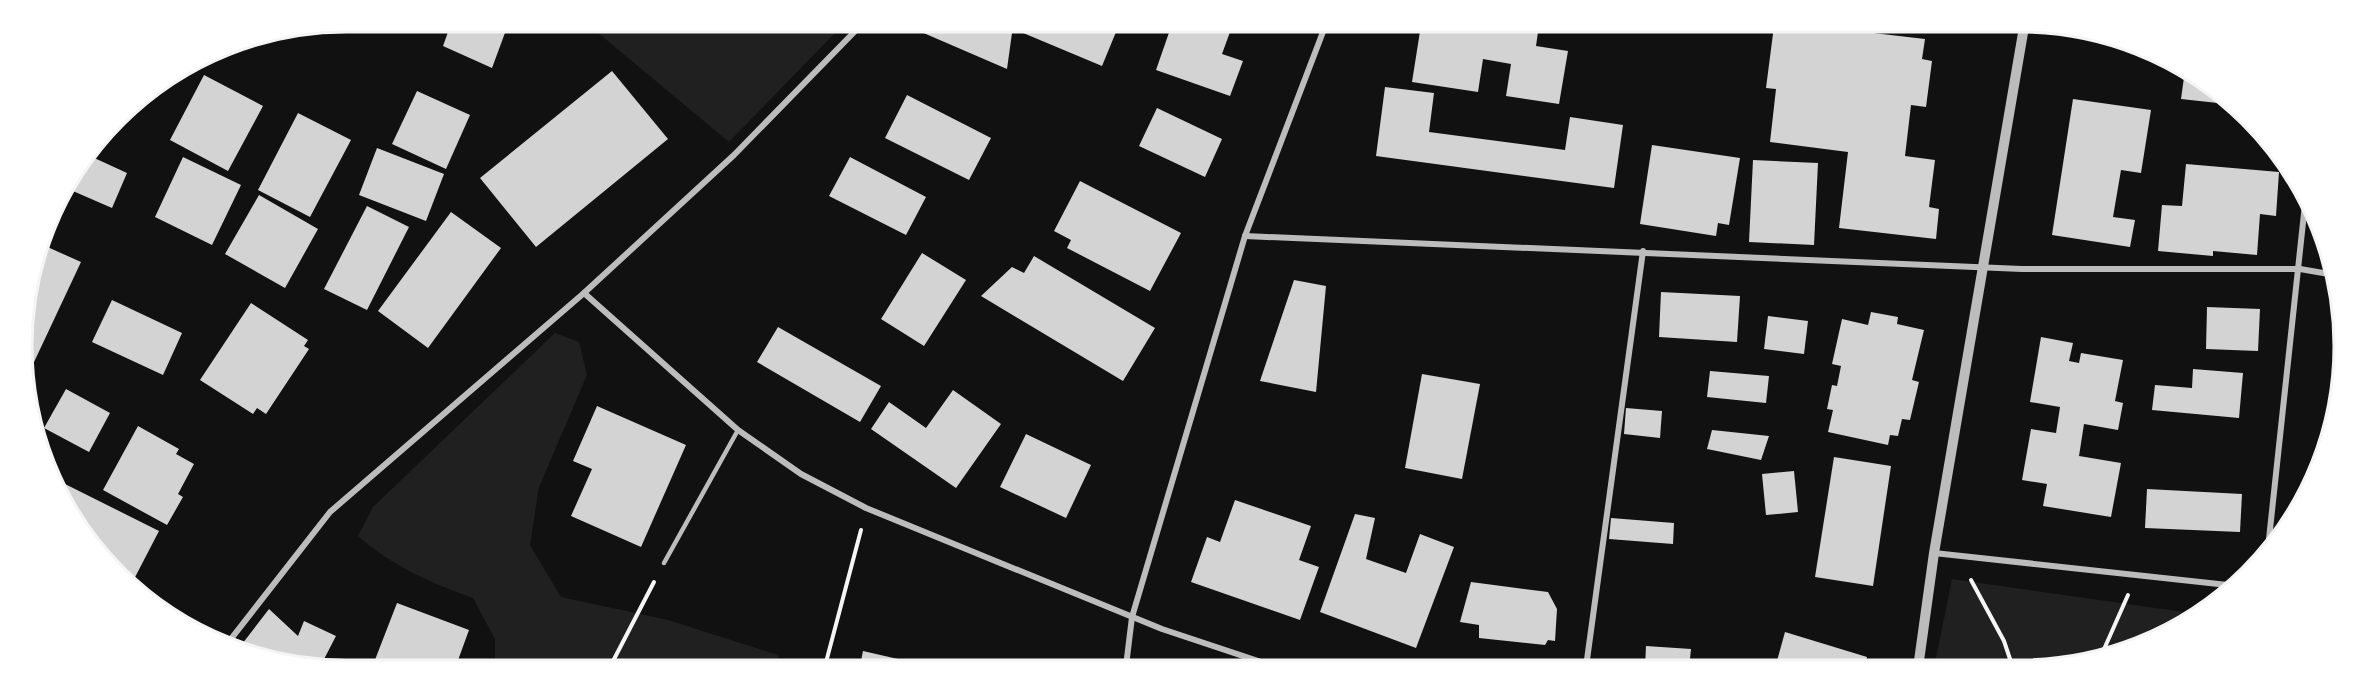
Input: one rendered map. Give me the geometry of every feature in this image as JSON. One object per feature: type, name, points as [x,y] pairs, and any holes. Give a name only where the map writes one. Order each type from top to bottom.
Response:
[{"type":"street","points":[[231,639],[330,512],[584,293],[734,155],[854,32]]},
{"type":"street","points":[[1127,660],[1132,617],[1245,236],[1323,32]]},
{"type":"street","points":[[1919,660],[1935,553],[2023,32]]},
{"type":"street","points":[[2269,537],[2304,214]]},
{"type":"street","points":[[1245,236],[1984,267],[2300,269],[2325,273]]},
{"type":"street","points":[[1587,660],[1643,251]]},
{"type":"street","points":[[584,293],[738,430],[801,474],[866,508],[1132,617],[1256,660]]},
{"type":"street","points":[[1935,553],[2223,584]]},
{"type":"lane","points":[[664,563],[738,430]]},
{"type":"path","points":[[827,660],[866,508]]},
{"type":"path","points":[[1958,555],[2004,641],[2010,660]]},
{"type":"path","points":[[614,660],[664,563]]},
{"type":"path","points":[[2104,649],[2136,575]]},
{"type":"shaded area","points":[[597,32],[831,32],[834,34],[729,142]]},
{"type":"shaded area","points":[[555,333],[579,342],[587,375],[539,487],[530,545],[561,597],[668,620],[778,655],[779,660],[495,660],[495,639],[473,598],[412,573],[384,556],[358,536],[373,507]]},
{"type":"shaded area","points":[[1952,579],[2185,612],[2158,628],[2120,644],[2060,658],[1936,660]]},
{"type":"building","points":[[448,32],[505,32],[492,68],[443,46]]},
{"type":"building","points":[[921,32],[1012,33],[1007,69]]},
{"type":"building","points":[[1021,32],[1116,32],[1102,66]]},
{"type":"building","points":[[1169,32],[1230,32],[1222,54],[1243,61],[1230,96],[1156,70]]},
{"type":"building","points":[[1420,32],[1538,32],[1536,46],[1568,51],[1559,104],[1506,96],[1511,64],[1483,59],[1478,92],[1412,82]]},
{"type":"building","points":[[1773,32],[1865,32],[1925,39],[1922,59],[1932,61],[1926,107],[1911,105],[1905,156],[1935,160],[1929,207],[1939,209],[1936,239],[1839,228],[1848,152],[1770,142],[1776,89],[1766,88]]},
{"type":"building","points":[[612,71],[668,139],[536,247],[480,178]]},
{"type":"building","points":[[204,75],[263,106],[228,171],[170,140]]},
{"type":"building","points":[[2184,79],[2218,103],[2181,99]]},
{"type":"building","points":[[1385,87],[1434,93],[1429,132],[1565,150],[1570,117],[1623,125],[1614,188],[1376,156]]},
{"type":"building","points":[[417,91],[470,115],[446,169],[392,144]]},
{"type":"building","points":[[907,95],[991,138],[969,180],[885,138]]},
{"type":"building","points":[[2073,99],[2151,110],[2141,173],[2121,170],[2113,217],[2135,220],[2130,247],[2052,235]]},
{"type":"building","points":[[1157,108],[1222,139],[1205,177],[1139,146]]},
{"type":"building","points":[[298,113],[351,140],[310,217],[258,190]]},
{"type":"building","points":[[1652,145],[1740,158],[1729,225],[1718,223],[1716,236],[1640,224]]},
{"type":"building","points":[[377,148],[444,174],[426,221],[359,195]]},
{"type":"building","points":[[183,157],[241,185],[212,245],[155,217]]},
{"type":"building","points":[[850,157],[926,197],[906,235],[829,196]]},
{"type":"building","points":[[94,158],[127,173],[112,208],[73,191]]},
{"type":"building","points":[[1753,160],[1818,163],[1814,245],[1749,242]]},
{"type":"building","points":[[2186,164],[2279,172],[2276,216],[2260,214],[2257,255],[2213,251],[2213,256],[2158,251],[2162,205],[2182,206]]},
{"type":"building","points":[[1080,181],[1181,233],[1150,291],[1067,248],[1071,240],[1054,231]]},
{"type":"building","points":[[259,195],[318,229],[285,288],[225,254]]},
{"type":"building","points":[[367,206],[409,227],[367,310],[324,289]]},
{"type":"building","points":[[451,212],[501,248],[428,348],[378,311]]},
{"type":"building","points":[[47,247],[81,262],[32,366],[34,305]]},
{"type":"building","points":[[922,253],[966,280],[924,346],[881,319]]},
{"type":"building","points":[[1034,256],[1155,328],[1123,381],[981,296],[1012,267],[1024,273]]},
{"type":"building","points":[[1294,280],[1326,286],[1316,392],[1260,381]]},
{"type":"building","points":[[1661,292],[1740,296],[1737,342],[1659,337]]},
{"type":"building","points":[[112,300],[182,333],[163,375],[92,342]]},
{"type":"building","points":[[251,303],[308,340],[304,346],[309,349],[266,414],[257,408],[253,414],[200,380]]},
{"type":"building","points":[[2207,307],[2260,309],[2258,351],[2206,349]]},
{"type":"building","points":[[1871,312],[1898,317],[1897,324],[1924,330],[1912,380],[1919,382],[1910,420],[1902,419],[1898,436],[1890,435],[1888,445],[1828,432],[1833,410],[1827,409],[1832,385],[1837,386],[1841,366],[1832,364],[1842,319],[1868,325]]},
{"type":"building","points":[[1768,316],[1808,321],[1804,354],[1764,349]]},
{"type":"building","points":[[778,327],[881,386],[860,422],[757,362]]},
{"type":"building","points":[[2041,337],[2073,343],[2069,361],[2079,363],[2081,353],[2123,360],[2115,401],[2123,403],[2118,430],[2084,424],[2079,456],[2121,463],[2111,517],[2043,506],[2047,484],[2022,480],[2031,429],[2056,433],[2060,407],[2030,402]]},
{"type":"building","points":[[2193,369],[2243,373],[2239,418],[2152,410],[2155,385],[2192,388]]},
{"type":"building","points":[[1710,371],[1769,376],[1766,403],[1707,397]]},
{"type":"building","points":[[1422,374],[1480,384],[1462,479],[1405,468]]},
{"type":"building","points":[[66,389],[110,413],[89,452],[44,428]]},
{"type":"building","points":[[953,390],[1001,424],[956,488],[871,429],[889,402],[926,428]]},
{"type":"building","points":[[597,406],[686,445],[641,547],[571,516],[592,469],[573,461]]},
{"type":"building","points":[[1626,408],[1662,411],[1660,438],[1624,434]]},
{"type":"building","points":[[138,426],[179,449],[176,454],[194,464],[178,494],[183,497],[167,525],[103,490]]},
{"type":"building","points":[[1712,430],[1769,436],[1761,460],[1707,449]]},
{"type":"building","points":[[1026,434],[1091,465],[1066,518],[1000,487]]},
{"type":"building","points":[[1834,457],[1891,466],[1873,586],[1815,577]]},
{"type":"building","points":[[1794,471],[1798,512],[1766,515],[1762,474]]},
{"type":"building","points":[[63,483],[159,531],[135,578],[96,537]]},
{"type":"building","points":[[2147,489],[2242,494],[2240,532],[2145,528]]},
{"type":"building","points":[[1235,500],[1311,526],[1299,560],[1319,567],[1300,620],[1191,582],[1207,537],[1220,542]]},
{"type":"building","points":[[1355,514],[1375,518],[1366,559],[1406,573],[1420,534],[1454,547],[1416,648],[1320,612]]},
{"type":"building","points":[[1611,518],[1674,523],[1673,544],[1609,539]]},
{"type":"building","points":[[1471,582],[1548,592],[1557,609],[1555,641],[1548,640],[1545,645],[1479,638],[1479,625],[1460,622]]},
{"type":"building","points":[[397,603],[469,630],[458,660],[375,660]]},
{"type":"building","points":[[269,609],[298,636],[304,621],[336,636],[324,660],[265,650],[243,643]]},
{"type":"building","points":[[1785,632],[1867,657],[1866,660],[1777,660]]},
{"type":"building","points":[[1646,646],[1691,649],[1690,660],[1645,660]]},
{"type":"building","points":[[863,651],[902,660],[861,660]]}]
